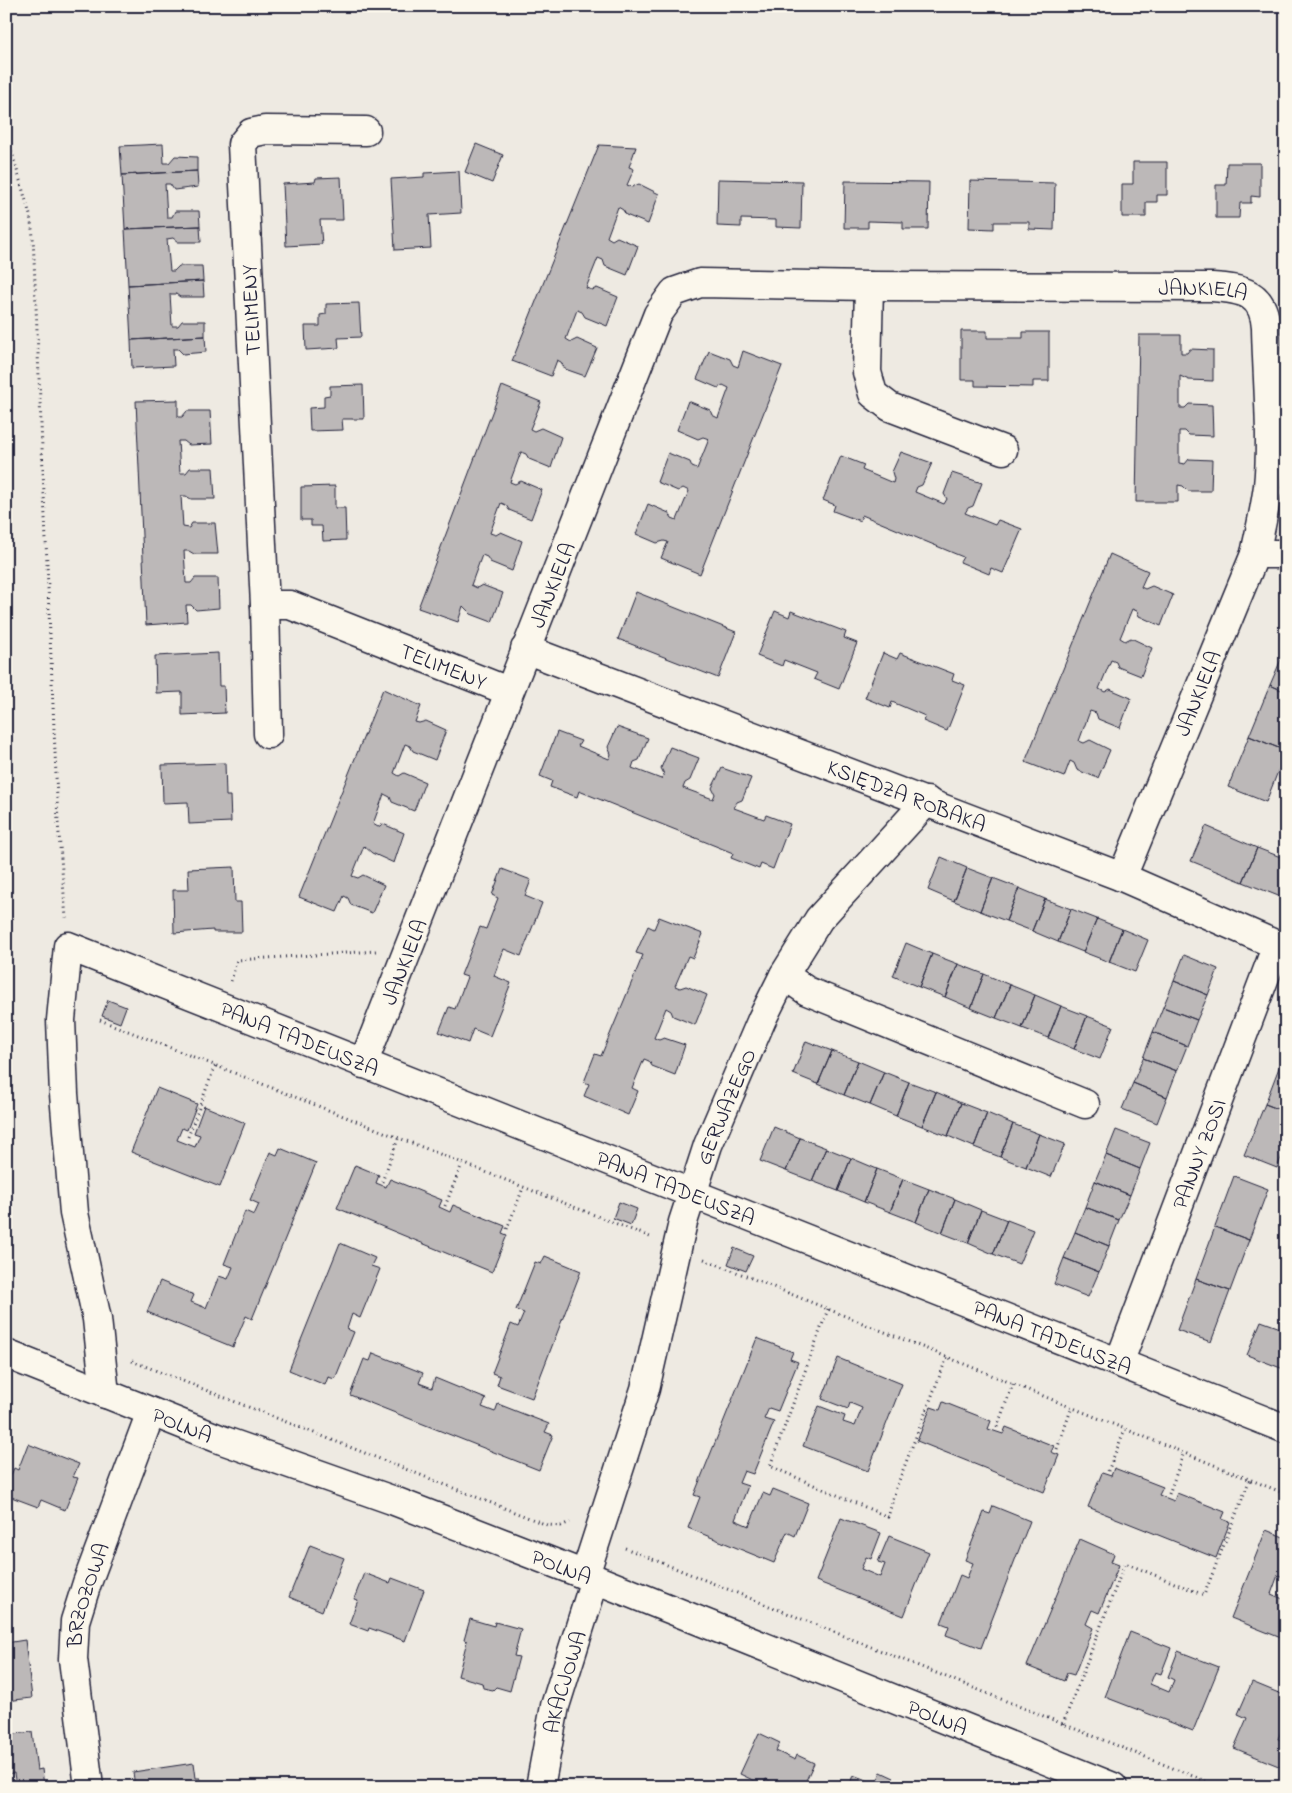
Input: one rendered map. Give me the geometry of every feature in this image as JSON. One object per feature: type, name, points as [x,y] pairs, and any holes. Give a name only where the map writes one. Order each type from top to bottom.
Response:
[{"type":"street","name":"TELIMENY","points":[[268,734],[265,605],[242,144],[251,133],[266,130],[366,131]]},
{"type":"street","name":"JANKIELA","points":[[363,1064],[508,691],[658,314],[674,292],[700,283],[870,286],[1212,287],[1227,288],[1252,296],[1260,303],[1265,316],[1268,458],[1265,507],[1255,554],[1122,877]]},
{"type":"street","points":[[870,286],[867,372],[873,394],[890,407],[1004,450]]},
{"type":"street","points":[[1255,554],[1286,554]]},
{"type":"street","name":"TELIMENY","points":[[265,605],[290,605],[508,691]]},
{"type":"street","name":"KSIĘDZA ROBAKA","points":[[525,649],[1122,877],[1281,947]]},
{"type":"street","name":"GERWAZEGO","points":[[590,1577],[645,1389],[676,1248],[692,1193],[724,1106],[762,1019],[784,975],[819,919],[927,801]]},
{"type":"street","name":"PANA TADEUSZA","points":[[68,946],[1286,1429]]},
{"type":"street","points":[[68,946],[61,1045],[70,1164],[78,1240],[101,1340],[105,1394]]},
{"type":"street","name":"PANNY ZOSI","points":[[1119,1363],[1281,947]]},
{"type":"street","points":[[784,975],[807,991],[1085,1104]]},
{"type":"street","name":"POLNA","points":[[6,1354],[222,1440],[384,1497],[590,1577],[1113,1787]]},
{"type":"street","name":"BRZOZOWA","points":[[89,1787],[73,1658],[76,1621],[87,1583],[151,1412]]},
{"type":"street","name":"AKACJOWA","points":[[540,1787],[555,1706],[590,1577]]},
{"type":"path","points":[[6,132],[30,215],[33,236],[58,822],[68,946]]},
{"type":"path","points":[[222,1008],[238,960],[380,951],[403,960]]},
{"type":"path","points":[[188,1137],[215,1066]]},
{"type":"path","points":[[382,1182],[398,1139]]},
{"type":"path","points":[[445,1206],[462,1164]]},
{"type":"path","points":[[507,1229],[523,1188]]},
{"type":"path","points":[[828,1309],[770,1466],[888,1516],[896,1488],[947,1357]]},
{"type":"path","points":[[126,1358],[547,1525],[562,1526],[573,1520]]},
{"type":"path","points":[[997,1427],[1013,1384]]},
{"type":"path","points":[[1057,1449],[1072,1407]]},
{"type":"path","points":[[1108,1471],[1125,1429]]},
{"type":"path","points":[[1169,1494],[1184,1452]]},
{"type":"path","points":[[1062,1724],[1125,1563],[1204,1595],[1250,1479]]},
{"type":"path","points":[[622,1545],[626,1549],[1220,1787]]},
{"type":"building","points":[[163,144],[164,163],[169,163],[175,156],[197,157],[197,171],[122,175],[120,146]]},
{"type":"building","points":[[476,144],[503,155],[492,183],[465,172]]},
{"type":"building","points":[[599,145],[636,147],[629,167],[634,169],[627,185],[632,187],[639,184],[659,194],[648,224],[626,215],[618,207],[607,237],[612,240],[617,237],[638,246],[627,275],[605,266],[603,260],[598,258],[586,288],[592,290],[597,288],[618,297],[607,326],[585,317],[582,312],[577,310],[566,339],[571,342],[577,339],[597,348],[585,376],[565,369],[561,362],[557,360],[551,376],[512,361]]},
{"type":"building","points":[[1133,162],[1167,162],[1167,195],[1157,195],[1157,202],[1146,202],[1146,217],[1122,217],[1122,184],[1133,184]]},
{"type":"building","points":[[1227,163],[1260,163],[1260,197],[1251,196],[1251,203],[1240,203],[1239,218],[1216,218],[1216,185],[1226,185]]},
{"type":"building","points":[[197,171],[198,187],[174,190],[170,184],[165,184],[167,217],[172,217],[175,211],[199,211],[200,226],[125,229],[122,175]]},
{"type":"building","points":[[459,171],[461,213],[429,215],[431,248],[395,250],[391,179],[424,177],[424,173]]},
{"type":"building","points":[[341,177],[343,220],[320,220],[322,244],[286,246],[283,184],[315,182],[316,178]]},
{"type":"building","points":[[718,179],[802,181],[801,228],[776,227],[776,220],[741,219],[741,227],[717,226]]},
{"type":"building","points":[[845,181],[929,182],[928,229],[903,229],[903,222],[868,221],[868,228],[844,228]]},
{"type":"building","points":[[970,181],[1055,183],[1054,230],[1029,229],[1029,222],[994,222],[994,229],[969,228]]},
{"type":"building","points":[[200,226],[201,242],[178,242],[173,238],[167,239],[170,271],[174,271],[179,266],[202,266],[203,281],[128,285],[125,229]]},
{"type":"building","points":[[203,281],[204,297],[180,297],[176,294],[170,294],[172,326],[178,326],[182,321],[205,321],[205,336],[131,340],[128,285]]},
{"type":"building","points":[[359,303],[361,337],[338,338],[339,348],[306,350],[305,326],[320,326],[320,315],[326,314],[326,304]]},
{"type":"building","points":[[961,331],[987,331],[987,338],[1023,338],[1023,332],[1049,332],[1049,381],[1033,381],[1033,387],[975,386],[975,380],[961,380]]},
{"type":"building","points":[[1139,335],[1181,335],[1181,353],[1187,353],[1190,349],[1213,350],[1213,381],[1189,380],[1180,376],[1180,408],[1185,408],[1189,404],[1212,405],[1213,436],[1189,435],[1185,431],[1179,431],[1179,463],[1185,464],[1189,459],[1212,460],[1211,491],[1188,491],[1183,486],[1178,485],[1178,502],[1136,502]]},
{"type":"building","points":[[205,336],[206,352],[183,354],[178,349],[173,349],[174,366],[132,368],[131,340]]},
{"type":"building","points":[[709,351],[730,359],[733,365],[738,367],[743,351],[782,366],[700,574],[661,558],[668,542],[657,543],[636,534],[648,504],[669,513],[672,518],[677,520],[689,491],[683,488],[678,491],[657,482],[668,453],[690,462],[692,467],[697,469],[709,439],[703,437],[698,439],[677,430],[688,401],[710,410],[712,415],[718,418],[729,388],[723,385],[718,388],[697,379]]},
{"type":"building","points":[[363,385],[364,419],[342,419],[343,430],[310,431],[309,408],[324,407],[324,396],[330,395],[330,386]]},
{"type":"building","points":[[502,386],[541,402],[530,429],[534,431],[541,428],[561,437],[551,468],[529,459],[526,454],[521,452],[510,482],[515,484],[521,481],[542,490],[531,519],[509,510],[506,505],[501,503],[490,533],[496,535],[501,532],[522,541],[512,571],[490,562],[487,557],[482,555],[471,585],[477,588],[482,585],[503,593],[492,622],[471,614],[463,606],[458,622],[418,608]]},
{"type":"building","points":[[178,400],[178,417],[182,417],[187,411],[210,411],[212,444],[189,445],[184,441],[178,441],[180,473],[186,473],[190,468],[213,468],[215,499],[191,499],[181,496],[183,527],[189,528],[192,523],[215,523],[218,554],[194,554],[184,551],[186,583],[191,583],[195,578],[218,578],[219,608],[196,610],[191,605],[186,605],[187,622],[146,625],[136,401]]},
{"type":"building","points":[[901,452],[932,463],[922,485],[917,487],[915,492],[944,504],[947,499],[944,494],[952,473],[982,483],[973,506],[968,508],[965,513],[995,525],[998,520],[1022,529],[1003,573],[991,568],[989,574],[960,562],[963,557],[862,515],[860,521],[833,511],[835,505],[823,500],[841,456],[864,465],[862,470],[893,483],[892,472]]},
{"type":"building","points":[[335,486],[335,508],[345,508],[346,540],[323,541],[322,526],[311,526],[311,520],[301,520],[301,487]]},
{"type":"building","points":[[1110,554],[1148,571],[1141,587],[1145,589],[1152,586],[1173,595],[1161,626],[1139,616],[1137,611],[1132,609],[1120,638],[1125,641],[1131,638],[1152,648],[1141,676],[1118,667],[1116,662],[1111,660],[1099,689],[1105,692],[1110,689],[1131,698],[1120,728],[1098,719],[1096,713],[1090,711],[1079,741],[1084,743],[1090,740],[1110,750],[1098,778],[1077,770],[1074,763],[1070,761],[1064,777],[1025,762]]},
{"type":"building","points":[[636,592],[736,632],[718,678],[618,639]]},
{"type":"building","points":[[775,611],[789,617],[791,611],[846,632],[844,638],[857,643],[839,689],[814,679],[817,673],[784,660],[782,666],[757,656]]},
{"type":"building","points":[[1286,648],[1286,692],[1270,685]]},
{"type":"building","points":[[218,653],[219,686],[224,686],[225,713],[182,715],[182,692],[156,693],[155,656]]},
{"type":"building","points":[[883,653],[897,659],[900,653],[954,674],[952,680],[965,685],[947,731],[923,721],[925,716],[892,702],[890,708],[865,698]]},
{"type":"building","points":[[1270,685],[1286,692],[1286,751],[1249,736]]},
{"type":"building","points":[[383,689],[421,706],[415,722],[426,721],[446,730],[435,760],[413,751],[410,746],[405,744],[394,773],[399,776],[404,773],[425,782],[414,811],[392,802],[390,797],[384,794],[373,824],[378,827],[383,824],[404,833],[394,863],[372,853],[364,846],[352,876],[358,878],[363,875],[384,885],[372,913],[351,905],[348,898],[344,896],[337,912],[299,897]]},
{"type":"building","points":[[617,727],[648,738],[639,760],[634,762],[632,768],[661,779],[664,774],[661,768],[670,747],[699,758],[690,780],[685,783],[683,788],[713,799],[715,794],[712,788],[722,768],[751,778],[742,800],[737,802],[734,808],[764,819],[766,815],[790,824],[773,869],[761,864],[759,869],[731,858],[733,853],[579,791],[577,797],[550,787],[552,781],[540,776],[557,732],[581,741],[578,746],[609,759],[611,754],[608,747]]},
{"type":"building","points":[[1249,736],[1286,751],[1266,802],[1228,787]]},
{"type":"building","points":[[225,763],[226,796],[230,796],[231,822],[189,824],[188,802],[163,803],[162,765]]},
{"type":"building","points":[[1206,826],[1257,848],[1243,882],[1191,861]]},
{"type":"building","points":[[1257,848],[1286,859],[1286,899],[1243,882]]},
{"type":"building","points":[[941,857],[967,868],[954,901],[928,890]]},
{"type":"building","points":[[234,867],[235,902],[241,902],[242,932],[213,932],[213,930],[174,933],[173,890],[189,890],[188,869]]},
{"type":"building","points":[[967,868],[993,878],[980,911],[954,901]]},
{"type":"building","points":[[502,869],[531,880],[525,896],[542,903],[521,956],[504,949],[494,976],[511,983],[490,1036],[473,1029],[468,1043],[439,1032],[449,1007],[455,1009],[467,977],[461,975],[480,927],[486,929],[498,898],[492,895]]},
{"type":"building","points":[[993,878],[1019,888],[1006,921],[980,911]]},
{"type":"building","points":[[1019,888],[1045,899],[1032,931],[1006,921]]},
{"type":"building","points":[[1045,899],[1071,909],[1058,942],[1032,931]]},
{"type":"building","points":[[1071,909],[1097,919],[1083,952],[1058,942]]},
{"type":"building","points":[[659,917],[703,934],[693,958],[688,956],[675,986],[680,988],[686,986],[707,995],[695,1025],[673,1016],[671,1011],[666,1008],[654,1038],[659,1040],[664,1038],[685,1045],[675,1075],[652,1066],[649,1061],[644,1059],[632,1088],[638,1091],[628,1115],[584,1096],[589,1084],[584,1082],[595,1054],[601,1056],[643,955],[636,953],[648,926],[654,929]]},
{"type":"building","points":[[1097,919],[1122,929],[1109,962],[1083,952]]},
{"type":"building","points":[[1122,929],[1148,940],[1135,972],[1109,962]]},
{"type":"building","points":[[906,943],[932,954],[919,987],[893,976]]},
{"type":"building","points":[[932,954],[958,964],[945,997],[919,987]]},
{"type":"building","points":[[1184,955],[1218,969],[1208,995],[1174,981]]},
{"type":"building","points":[[958,964],[984,974],[971,1008],[945,997]]},
{"type":"building","points":[[984,974],[1010,985],[996,1018],[971,1008]]},
{"type":"building","points":[[1174,981],[1208,995],[1197,1020],[1163,1007]]},
{"type":"building","points":[[1010,985],[1035,995],[1022,1028],[996,1018]]},
{"type":"building","points":[[1035,995],[1061,1006],[1048,1038],[1022,1028]]},
{"type":"building","points":[[108,1000],[126,1007],[120,1023],[102,1016]]},
{"type":"building","points":[[1061,1006],[1087,1016],[1074,1049],[1048,1038]]},
{"type":"building","points":[[1163,1007],[1197,1020],[1187,1046],[1153,1032]]},
{"type":"building","points":[[1087,1016],[1113,1026],[1100,1059],[1074,1049]]},
{"type":"building","points":[[1153,1032],[1187,1046],[1177,1071],[1143,1058]]},
{"type":"building","points":[[806,1041],[832,1051],[818,1084],[793,1074]]},
{"type":"building","points":[[832,1051],[858,1061],[844,1095],[818,1084]]},
{"type":"building","points":[[1286,1053],[1286,1112],[1265,1104]]},
{"type":"building","points":[[1143,1058],[1177,1071],[1167,1097],[1133,1083]]},
{"type":"building","points":[[858,1061],[884,1072],[870,1105],[844,1095]]},
{"type":"building","points":[[884,1072],[909,1082],[896,1116],[870,1105]]},
{"type":"building","points":[[909,1082],[936,1092],[922,1126],[896,1116]]},
{"type":"building","points":[[1133,1083],[1167,1097],[1157,1123],[1122,1109]]},
{"type":"building","points":[[157,1088],[197,1104],[187,1130],[182,1128],[177,1140],[195,1147],[200,1135],[194,1133],[204,1106],[245,1123],[220,1187],[131,1152]]},
{"type":"building","points":[[936,1092],[961,1103],[948,1136],[922,1126]]},
{"type":"building","points":[[961,1103],[987,1113],[974,1147],[948,1136]]},
{"type":"building","points":[[1265,1104],[1286,1112],[1286,1146],[1277,1168],[1244,1155]]},
{"type":"building","points":[[987,1113],[1013,1124],[1000,1157],[974,1147]]},
{"type":"building","points":[[1013,1124],[1039,1134],[1026,1167],[1000,1157]]},
{"type":"building","points":[[774,1127],[800,1138],[786,1171],[760,1161]]},
{"type":"building","points":[[1116,1130],[1150,1143],[1140,1169],[1106,1155]]},
{"type":"building","points":[[1039,1134],[1065,1144],[1051,1177],[1026,1167]]},
{"type":"building","points":[[800,1138],[826,1148],[812,1181],[786,1171]]},
{"type":"building","points":[[280,1148],[316,1163],[252,1319],[246,1316],[233,1347],[147,1312],[160,1281],[194,1295],[191,1302],[206,1308],[219,1276],[228,1279],[233,1267],[224,1264],[245,1211],[254,1215],[259,1204],[250,1200],[270,1152],[277,1155]]},
{"type":"building","points":[[826,1148],[851,1158],[838,1191],[812,1181]]},
{"type":"building","points":[[1106,1155],[1140,1169],[1130,1195],[1095,1181]]},
{"type":"building","points":[[851,1158],[877,1169],[864,1202],[838,1191]]},
{"type":"building","points":[[355,1165],[379,1175],[376,1183],[386,1187],[390,1179],[442,1200],[439,1207],[450,1212],[453,1205],[505,1226],[502,1233],[507,1235],[492,1272],[337,1208]]},
{"type":"building","points":[[877,1169],[903,1179],[890,1212],[864,1202]]},
{"type":"building","points":[[1234,1176],[1268,1189],[1249,1240],[1215,1227]]},
{"type":"building","points":[[903,1179],[929,1189],[916,1222],[890,1212]]},
{"type":"building","points":[[1095,1181],[1130,1195],[1119,1220],[1085,1207]]},
{"type":"building","points":[[929,1189],[955,1199],[942,1233],[916,1222]]},
{"type":"building","points":[[955,1199],[981,1210],[968,1243],[942,1233]]},
{"type":"building","points":[[619,1202],[637,1209],[631,1225],[613,1218]]},
{"type":"building","points":[[1085,1207],[1119,1220],[1109,1246],[1075,1232]]},
{"type":"building","points":[[981,1210],[1007,1220],[993,1254],[968,1243]]},
{"type":"building","points":[[1007,1220],[1033,1230],[1019,1264],[993,1254]]},
{"type":"building","points":[[1215,1227],[1249,1240],[1230,1291],[1196,1279]]},
{"type":"building","points":[[1075,1232],[1109,1246],[1099,1272],[1064,1258]]},
{"type":"building","points":[[340,1243],[375,1258],[371,1266],[380,1269],[360,1318],[352,1314],[347,1329],[354,1332],[335,1379],[328,1377],[325,1385],[289,1370]]},
{"type":"building","points":[[734,1248],[753,1256],[746,1271],[728,1264]]},
{"type":"building","points":[[545,1256],[581,1271],[532,1398],[497,1385],[500,1376],[492,1373],[511,1324],[518,1327],[524,1313],[516,1310],[535,1262],[541,1264]]},
{"type":"building","points":[[1064,1258],[1099,1272],[1088,1297],[1054,1284]]},
{"type":"building","points":[[1196,1279],[1230,1291],[1211,1342],[1177,1330]]},
{"type":"building","points":[[1261,1321],[1286,1330],[1286,1370],[1247,1355]]},
{"type":"building","points":[[757,1338],[793,1352],[790,1359],[798,1362],[778,1411],[769,1408],[764,1419],[774,1422],[753,1474],[744,1471],[739,1483],[748,1486],[735,1520],[749,1526],[763,1493],[770,1496],[773,1489],[808,1503],[795,1536],[787,1532],[774,1563],[688,1528],[700,1497],[694,1495]]},
{"type":"building","points":[[373,1353],[423,1373],[419,1383],[432,1388],[435,1378],[486,1399],[482,1407],[495,1412],[498,1404],[549,1424],[545,1432],[553,1435],[539,1470],[350,1395],[364,1359],[370,1361]]},
{"type":"building","points":[[838,1358],[902,1384],[868,1471],[803,1446],[819,1406],[845,1416],[843,1422],[855,1426],[862,1408],[850,1403],[848,1409],[822,1399]]},
{"type":"building","points":[[943,1402],[991,1421],[988,1429],[1003,1434],[1006,1427],[1054,1446],[1051,1452],[1059,1455],[1044,1492],[917,1441],[931,1407],[940,1410]]},
{"type":"building","points":[[28,1444],[79,1464],[73,1477],[78,1478],[65,1510],[41,1500],[38,1507],[6,1495],[6,1487],[14,1468],[18,1470]]},
{"type":"building","points":[[1114,1468],[1163,1487],[1159,1495],[1174,1501],[1177,1493],[1225,1512],[1222,1519],[1230,1522],[1216,1558],[1088,1507],[1102,1473],[1111,1476]]},
{"type":"building","points":[[993,1506],[1030,1521],[981,1648],[946,1635],[949,1626],[941,1623],[960,1575],[967,1578],[973,1563],[965,1560],[984,1512],[990,1514]]},
{"type":"building","points":[[841,1518],[881,1533],[871,1559],[866,1557],[861,1569],[880,1577],[885,1564],[878,1562],[889,1536],[929,1552],[904,1616],[816,1581]]},
{"type":"building","points":[[1266,1530],[1286,1538],[1286,1578],[1278,1575],[1271,1594],[1283,1599],[1286,1593],[1286,1640],[1231,1618]]},
{"type":"building","points":[[1080,1539],[1114,1554],[1111,1562],[1119,1565],[1099,1613],[1092,1610],[1086,1624],[1093,1628],[1074,1675],[1067,1673],[1064,1681],[1027,1666]]},
{"type":"building","points":[[310,1545],[344,1558],[322,1611],[289,1597]]},
{"type":"building","points":[[364,1573],[390,1583],[392,1578],[424,1590],[405,1641],[369,1628],[368,1631],[349,1624],[358,1600],[354,1599]]},
{"type":"building","points":[[470,1619],[494,1626],[495,1622],[521,1629],[514,1656],[519,1657],[510,1691],[496,1687],[493,1690],[483,1688],[482,1683],[458,1676],[467,1641],[464,1640]]},
{"type":"building","points":[[1130,1632],[1171,1648],[1161,1674],[1155,1672],[1150,1684],[1169,1692],[1174,1680],[1168,1677],[1178,1651],[1219,1667],[1193,1731],[1105,1697]]},
{"type":"building","points":[[25,1640],[32,1698],[6,1701],[6,1643]]},
{"type":"building","points":[[1252,1682],[1286,1696],[1284,1703],[1286,1704],[1286,1720],[1278,1739],[1286,1742],[1286,1769],[1234,1748],[1247,1718],[1238,1714]]},
{"type":"building","points":[[32,1732],[37,1770],[42,1769],[44,1787],[16,1787],[14,1773],[6,1774],[6,1735]]},
{"type":"building","points":[[759,1733],[780,1743],[776,1751],[795,1760],[797,1755],[814,1763],[803,1787],[782,1787],[766,1779],[763,1785],[740,1774]]},
{"type":"building","points":[[194,1763],[196,1778],[200,1778],[201,1787],[135,1787],[133,1772]]},
{"type":"building","points":[[881,1772],[894,1778],[891,1787],[875,1787]]},
{"type":"building","points":[[853,1775],[869,1781],[867,1787],[849,1787]]}]
